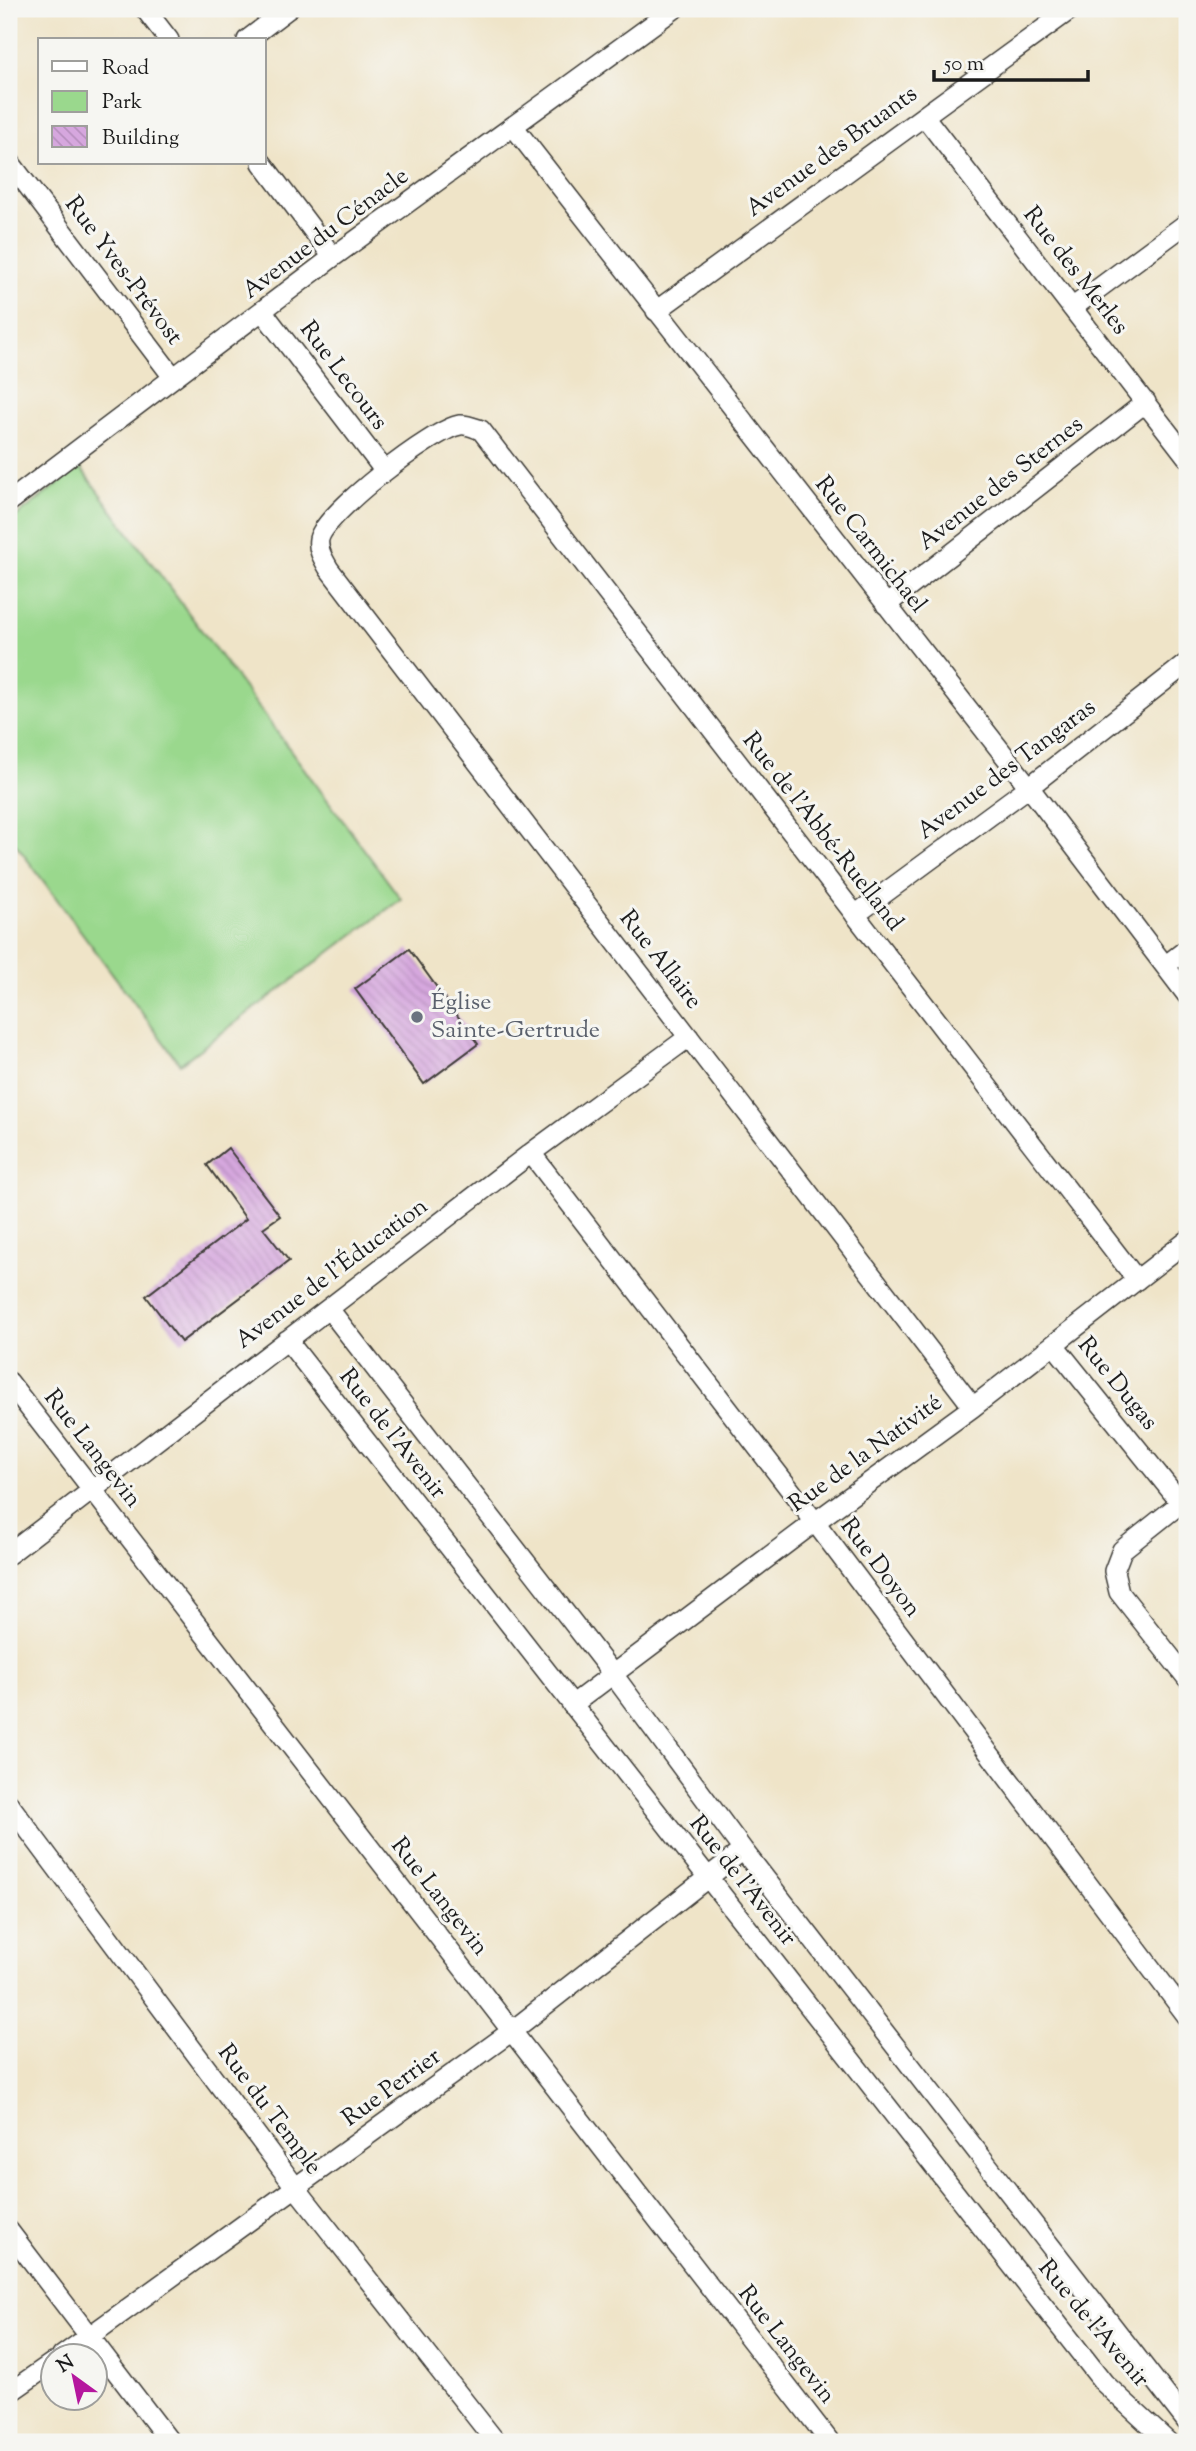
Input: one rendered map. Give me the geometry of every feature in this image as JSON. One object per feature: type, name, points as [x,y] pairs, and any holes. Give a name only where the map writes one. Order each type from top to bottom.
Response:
[{"type":"street","points":[[145,9],[167,38]]},
{"type":"street","points":[[250,38],[288,9]]},
{"type":"street","name":"Avenue du Cénacle","points":[[9,502],[333,257],[674,9]]},
{"type":"street","name":"Avenue des Bruants","points":[[656,311],[1071,9]]},
{"type":"street","name":"Rue des Merles","points":[[924,116],[1187,457]]},
{"type":"street","name":"Rue Carmichael","points":[[513,126],[1029,787],[1187,995]]},
{"type":"street","name":"Rue Yves-Prévost","points":[[9,161],[173,377]]},
{"type":"street","points":[[263,164],[333,257]]},
{"type":"street","points":[[1072,308],[1187,223]]},
{"type":"street","name":"Rue Lecours","points":[[263,312],[384,470]]},
{"type":"street","name":"Avenue des Sternes","points":[[886,605],[1146,402]]},
{"type":"street","name":"Rue de l'Abbé-Ruelland","points":[[384,470],[443,432],[461,425],[481,430],[1137,1280]]},
{"type":"street","name":"Rue Allaire","points":[[384,470],[327,524],[320,538],[320,550],[329,569],[973,1407]]},
{"type":"street","name":"Avenue des Tangaras","points":[[855,915],[1029,787],[1187,663]]},
{"type":"street","points":[[1165,966],[1187,949]]},
{"type":"street","name":"Avenue de l'Éducation","points":[[9,1554],[531,1153],[689,1037]]},
{"type":"street","name":"Rue Doyon","points":[[531,1153],[815,1522],[1187,2016]]},
{"type":"street","name":"Rue de la Nativité","points":[[572,1705],[973,1407],[1187,1241]]},
{"type":"street","name":"Rue de l'Avenir","points":[[329,1309],[612,1673],[743,1850],[1187,2422]]},
{"type":"street","name":"Rue de l'Avenir","points":[[287,1340],[1104,2383],[1168,2442]]},
{"type":"street","name":"Rue Dugas","points":[[1054,1345],[1184,1501],[1122,1550],[1114,1572],[1119,1591],[1187,1678]]},
{"type":"street","name":"Rue Langevin","points":[[9,1382],[830,2442]]},
{"type":"street","name":"Rue du Temple","points":[[9,1804],[296,2188],[496,2442]]},
{"type":"street","name":"Rue Perrier","points":[[84,2342],[512,2031],[743,1850]]},
{"type":"street","points":[[9,2231],[170,2442]]},
{"type":"street","points":[[9,2393],[38,2373]]},
{"type":"green space","points":[[80,467],[401,899],[180,1064],[9,835],[9,522]]},
{"type":"building","name":"Église Sainte-Gertrude","points":[[409,949],[478,1044],[424,1084],[355,989]]},
{"type":"building","points":[[228,1148],[280,1216],[263,1228],[289,1261],[181,1342],[146,1296],[246,1219],[207,1165]]},
{"type":"place","name":"Église Sainte-Gertrude","points":[[417,1017]]}]
